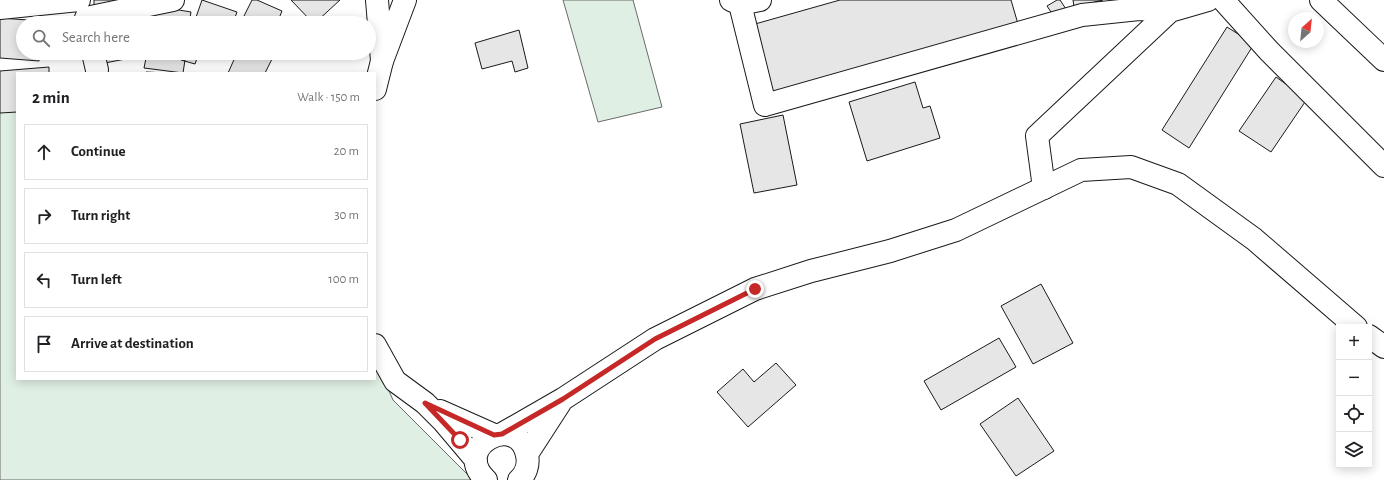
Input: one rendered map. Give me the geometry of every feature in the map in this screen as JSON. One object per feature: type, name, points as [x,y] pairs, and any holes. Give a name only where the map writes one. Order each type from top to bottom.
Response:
[{"type":"main road","points":[[0,8],[84,10],[173,0]]},
{"type":"main road","points":[[377,0],[382,61]]},
{"type":"main road","points":[[376,85],[382,61],[405,0]]},
{"type":"main road","points":[[743,1],[765,105],[1082,15],[1173,6],[1208,0]]},
{"type":"main road","points":[[1223,0],[1269,51],[1384,166]]},
{"type":"main road","points":[[1321,0],[1384,60]]},
{"type":"main road","points":[[1044,188],[1037,136],[1173,6]]},
{"type":"main road","points":[[486,480],[477,469],[476,460],[481,445],[563,399],[655,339],[755,289],[811,271],[890,251],[956,230],[1081,170],[1131,167],[1178,184],[1254,239],[1353,324]]},
{"type":"main road","points":[[1372,338],[1384,347]]},
{"type":"main road","points":[[376,347],[395,382],[425,403],[448,426],[476,460]]},
{"type":"main road","points":[[524,472],[563,399]]},
{"type":"main road","points":[[425,403],[498,435],[518,440],[524,446],[524,472]]},
{"type":"green space","points":[[563,0],[633,0],[662,107],[598,122]]},
{"type":"green space","points":[[16,101],[16,380],[376,380],[376,361],[393,400],[473,480],[0,480],[0,108]]},
{"type":"building","points":[[94,0],[113,0],[112,11],[94,10]]},
{"type":"building","points":[[202,0],[237,12],[236,16],[196,16]]},
{"type":"building","points":[[252,0],[257,0],[282,11],[280,16],[244,16]]},
{"type":"building","points":[[291,0],[340,0],[323,16],[306,16]]},
{"type":"building","points":[[840,0],[1011,0],[1018,24],[768,95],[748,26]]},
{"type":"building","points":[[1057,0],[1060,0],[1066,9],[1055,18],[1047,6]]},
{"type":"building","points":[[1073,0],[1103,0],[1074,7]]},
{"type":"building","points":[[155,6],[191,12],[190,16],[153,16]]},
{"type":"building","points":[[0,18],[16,19],[16,59],[0,58]]},
{"type":"building","points":[[1227,27],[1254,44],[1189,148],[1162,130]]},
{"type":"building","points":[[519,30],[528,68],[515,72],[512,61],[482,69],[475,43]]},
{"type":"building","points":[[104,60],[120,60],[105,63]]},
{"type":"building","points":[[146,60],[185,60],[183,72],[144,68]]},
{"type":"building","points":[[181,60],[196,60],[195,64]]},
{"type":"building","points":[[234,60],[272,60],[266,72],[228,72]]},
{"type":"building","points":[[49,67],[49,72],[16,72],[16,112],[0,113],[0,71]]},
{"type":"building","points":[[1276,77],[1307,99],[1271,152],[1239,131]]},
{"type":"building","points":[[915,82],[923,108],[930,106],[940,138],[867,161],[849,102]]},
{"type":"building","points":[[783,115],[797,185],[754,193],[740,124]]},
{"type":"building","points":[[1041,284],[1073,343],[1033,364],[1001,306]]},
{"type":"building","points":[[999,338],[1016,367],[941,410],[924,381]]},
{"type":"building","points":[[776,363],[796,385],[748,427],[717,392],[743,369],[754,382]]},
{"type":"building","points":[[1018,398],[1054,451],[1016,476],[980,424]]},
{"type":"route","points":[[460,440],[444,421],[425,403],[471,426],[494,435],[502,434],[563,399],[655,339],[755,289]]}]
